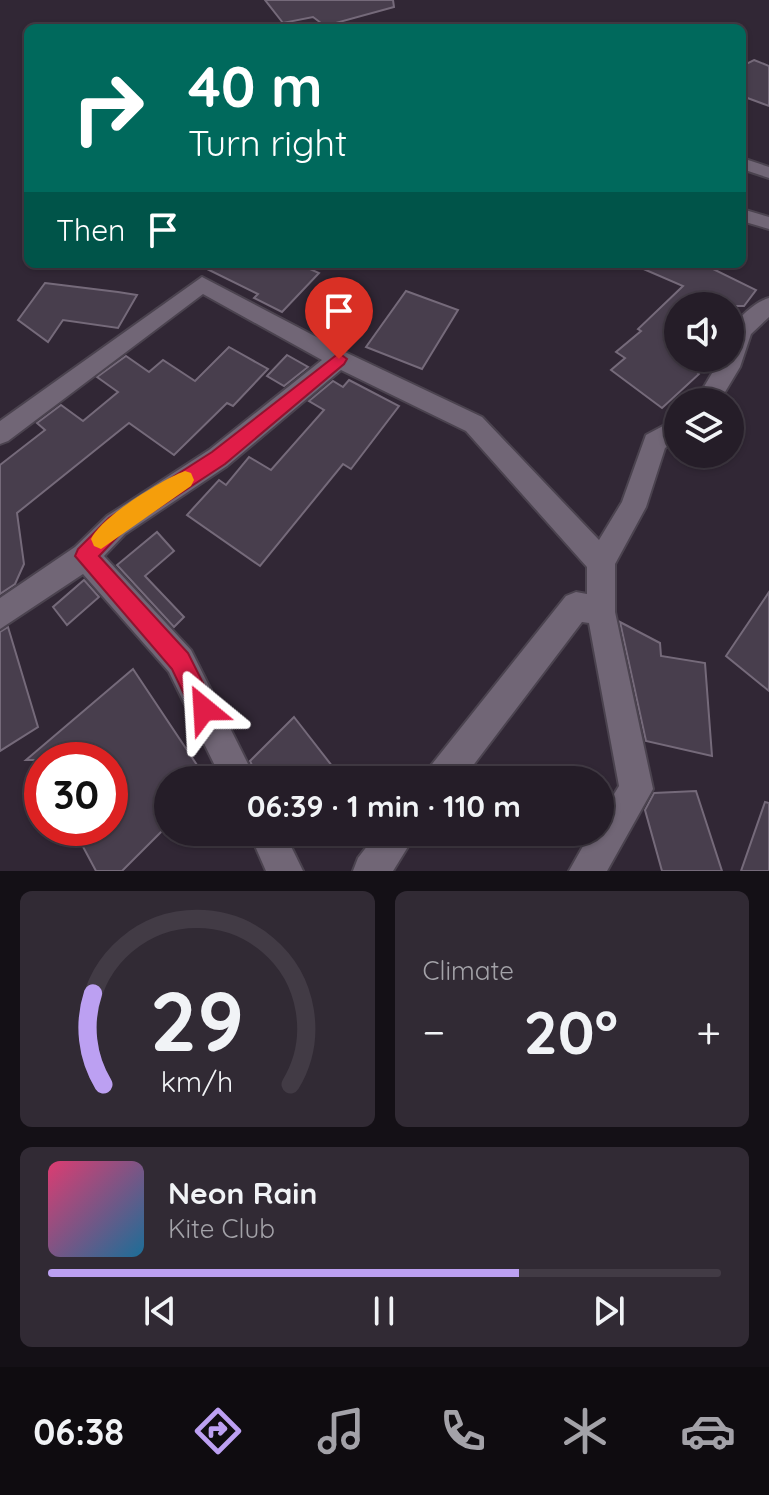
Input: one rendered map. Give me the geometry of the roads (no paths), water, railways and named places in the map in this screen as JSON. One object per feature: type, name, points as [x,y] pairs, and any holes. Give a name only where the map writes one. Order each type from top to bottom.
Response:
[{"type":"street","points":[[746,164],[769,173]]},
{"type":"street","points":[[746,216],[769,223]]},
{"type":"street","points":[[0,434],[202,284],[339,359],[474,424],[601,562]]},
{"type":"street","points":[[716,388],[729,367],[742,330],[769,305]]},
{"type":"street","points":[[0,615],[85,556],[116,525],[218,458],[339,359]]},
{"type":"street","points":[[587,871],[636,789],[601,612],[601,562],[633,507],[655,442],[664,437]]},
{"type":"street","points":[[85,556],[180,661],[232,766]]},
{"type":"street","points":[[452,766],[576,606],[601,612]]},
{"type":"street","points":[[273,846],[285,871]]},
{"type":"street","points":[[371,871],[390,846]]}]
